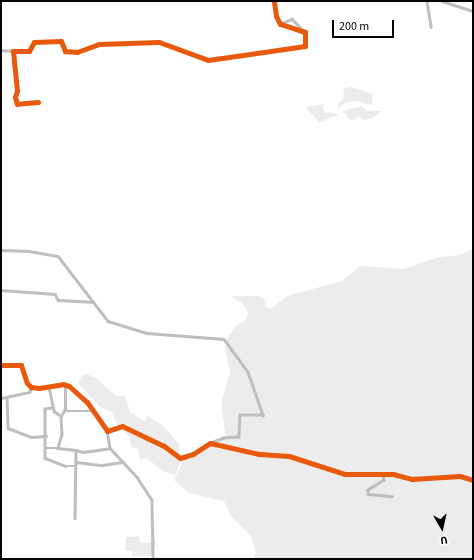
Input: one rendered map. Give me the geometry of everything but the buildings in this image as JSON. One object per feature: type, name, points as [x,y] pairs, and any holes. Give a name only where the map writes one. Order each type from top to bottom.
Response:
[{"type":"street","points":[[182,1],[261,1]]},
{"type":"street","points":[[274,1],[276,16],[280,24]]},
{"type":"street","points":[[427,1],[431,27]]},
{"type":"street","points":[[442,1],[473,11]]},
{"type":"street","points":[[1,50],[29,51],[33,42],[45,40],[62,41],[63,49],[68,52],[80,52],[101,44],[159,42],[208,60],[305,46],[306,35],[292,19],[280,24]]},
{"type":"street","points":[[280,24],[302,29]]},
{"type":"street","points":[[13,51],[16,103],[38,102]]},
{"type":"street","points":[[1,250],[29,251],[58,256],[108,321],[147,333],[225,340],[248,372],[263,415],[240,415],[239,437],[224,438],[210,443],[193,454],[180,458],[164,446],[122,426],[107,431]]},
{"type":"street","points":[[1,290],[56,294],[58,300],[92,302]]},
{"type":"street","points":[[1,365],[21,365],[27,383],[31,387],[65,385],[75,391],[94,411],[107,431],[110,448],[123,462],[152,500],[153,559]]},
{"type":"street","points":[[59,448],[62,416],[64,411],[65,385]]},
{"type":"street","points":[[1,398],[7,397],[13,393],[30,392],[31,387]]},
{"type":"street","points":[[49,387],[52,408],[62,416]]},
{"type":"street","points":[[7,397],[9,428],[20,430],[31,437],[46,436]]},
{"type":"street","points":[[52,408],[45,409],[46,459],[67,467],[76,466]]},
{"type":"street","points":[[64,411],[94,411]]},
{"type":"street","points":[[210,443],[259,454],[289,456],[345,474],[395,474],[410,479],[460,476],[473,480]]},
{"type":"street","points":[[45,448],[59,448],[82,452],[110,448]]},
{"type":"street","points":[[75,518],[76,450]]},
{"type":"street","points":[[76,462],[102,465],[123,462]]},
{"type":"street","points":[[383,474],[384,480],[372,486],[368,490],[368,494],[392,496]]},
{"type":"shaded area","points":[[352,87],[373,94],[372,105],[357,101],[345,103],[338,108],[338,103],[343,99],[344,88]]},
{"type":"shaded area","points":[[325,104],[322,107],[325,113],[330,112],[339,115],[319,122],[305,107]]},
{"type":"shaded area","points":[[361,106],[367,111],[381,111],[373,118],[364,120],[358,116],[354,120],[349,119],[343,111]]},
{"type":"shaded area","points":[[473,249],[473,559],[253,559],[256,553],[251,536],[231,516],[224,501],[189,493],[174,480],[187,453],[226,438],[221,404],[230,372],[225,350],[227,339],[236,326],[246,320],[248,313],[243,304],[231,296],[258,296],[264,299],[266,307],[271,309],[287,296],[342,281],[360,266],[404,269],[436,258],[460,255]]},
{"type":"shaded area","points":[[87,374],[96,378],[116,396],[125,396],[130,412],[144,421],[148,416],[163,426],[179,444],[180,464],[175,475],[165,472],[146,458],[140,460],[138,449],[131,447],[130,437],[117,424],[112,412],[100,407],[78,383],[82,375]]},
{"type":"shaded area","points":[[139,536],[140,542],[149,543],[155,539],[156,546],[151,556],[132,556],[132,551],[125,551],[126,537]]},
{"type":"cycle path","points":[[38,102],[17,104],[15,97],[17,91],[13,51],[29,51],[34,42],[61,41],[65,51],[77,52],[99,44],[159,42],[208,60],[305,46],[305,32],[280,24],[276,16],[274,1]]},
{"type":"cycle path","points":[[1,365],[21,365],[27,383],[31,387],[39,388],[63,384],[69,386],[87,402],[107,431],[122,426],[164,446],[180,458],[193,454],[210,443],[259,454],[289,456],[345,474],[393,474],[412,479],[460,476],[473,480]]}]
